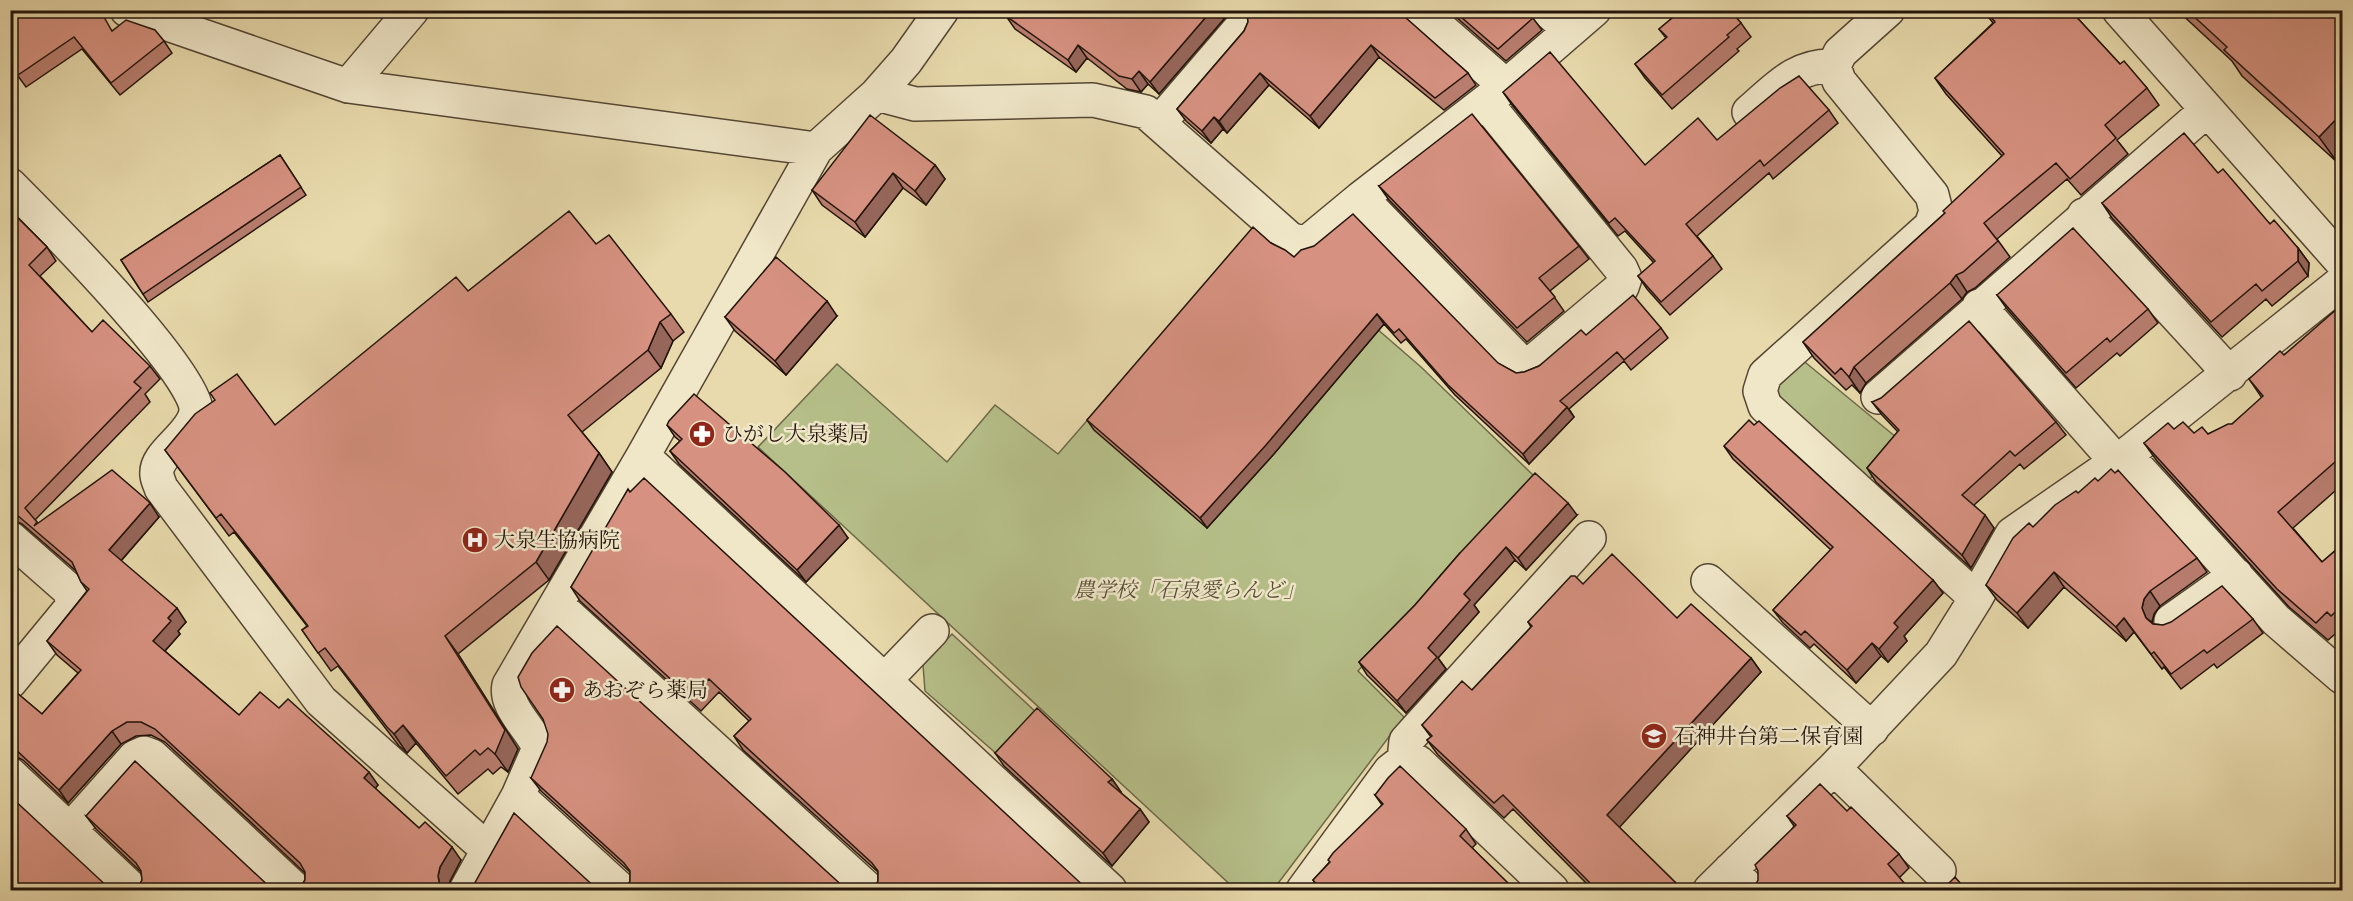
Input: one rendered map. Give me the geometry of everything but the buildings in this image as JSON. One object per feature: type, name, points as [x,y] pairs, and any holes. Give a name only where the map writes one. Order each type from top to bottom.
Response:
[{"type":"street","points":[[127,10],[348,86],[816,149]]},
{"type":"street","points":[[348,86],[412,10]]},
{"type":"street","points":[[466,891],[518,796],[539,748],[510,701],[507,693],[509,685],[643,456],[816,149],[877,94],[906,61],[942,10]]},
{"type":"street","points":[[1361,198],[1518,360],[1525,364],[1534,361],[1622,287],[1625,278],[1621,269],[1496,95],[1419,10]]},
{"type":"street","points":[[1888,10],[1840,53],[1834,66],[1839,81],[1932,195],[1936,211],[1931,226],[1765,375],[1760,391],[1765,406],[1976,598]]},
{"type":"street","points":[[2119,10],[2343,262]]},
{"type":"street","points":[[877,94],[915,104],[1093,100],[1146,112],[1290,239],[1299,242],[1309,241],[1361,198],[1496,95],[1570,17]]},
{"type":"street","points":[[1159,123],[1238,30]]},
{"type":"street","points":[[1749,112],[1798,72],[1808,67],[1834,66]]},
{"type":"street","points":[[1878,397],[1979,306],[2207,110]]},
{"type":"street","points":[[10,185],[152,337],[191,393],[196,409],[193,422],[160,462],[156,473],[161,488],[321,701],[488,850]]},
{"type":"street","points":[[2084,215],[2230,374]]},
{"type":"street","points":[[1730,884],[1941,654],[2012,534],[2120,457],[2230,374],[2343,282]]},
{"type":"street","points":[[1979,306],[2120,457],[2236,575],[2276,620],[2343,676]]},
{"type":"street","points":[[643,456],[1110,891]]},
{"type":"street","points":[[10,538],[69,590],[72,599],[71,608],[10,682]]},
{"type":"street","points":[[1303,891],[1390,771],[1404,760],[1406,741],[1589,538]]},
{"type":"street","points":[[2171,621],[2236,575]]},
{"type":"street","points":[[1708,581],[1872,729]]},
{"type":"street","points":[[557,605],[869,891]]},
{"type":"street","points":[[884,681],[932,630]]},
{"type":"street","points":[[69,831],[135,757],[144,753],[152,756],[296,891]]},
{"type":"street","points":[[1404,760],[1418,762],[1552,891]]},
{"type":"street","points":[[1834,768],[1939,871]]},
{"type":"street","points":[[12,778],[133,891]]},
{"type":"street","points":[[518,796],[621,891]]},
{"type":"green space","name":"農学校「石泉愛らんど」","points":[[1257,225],[1421,367],[1533,475],[1358,671],[1404,717],[1273,890],[1236,890],[758,447],[837,364],[947,462],[995,405],[1058,454]]},
{"type":"green space","points":[[1800,358],[1902,442],[1867,482],[1778,401],[1776,380]]},
{"type":"green space","points":[[952,634],[1039,715],[999,756],[925,691],[923,665]]},
{"type":"place","name":"ひがし大泉薬局","points":[[702,434]]},
{"type":"place","name":"大泉生協病院","points":[[475,540]]},
{"type":"place","name":"あおぞら薬局","points":[[562,690]]},
{"type":"place","name":"石神井台第二保育園","points":[[1654,736]]}]
